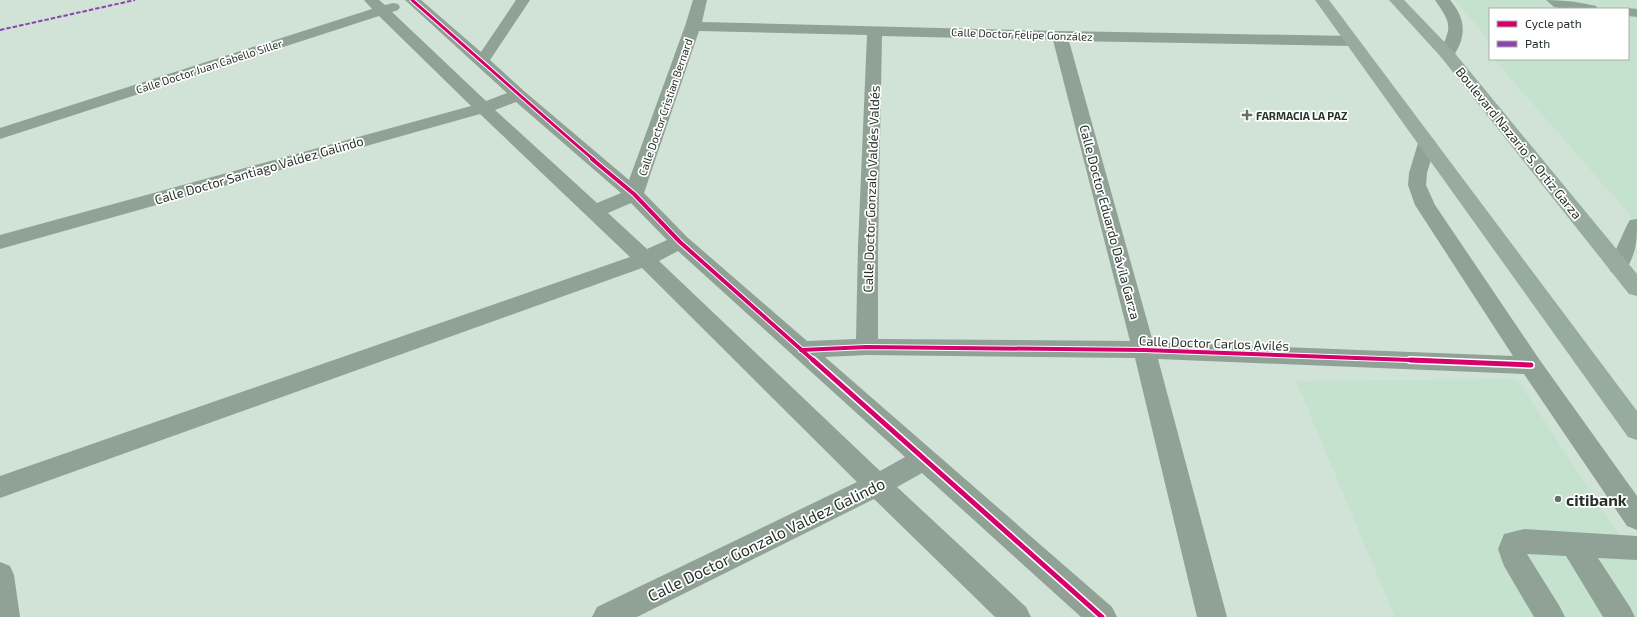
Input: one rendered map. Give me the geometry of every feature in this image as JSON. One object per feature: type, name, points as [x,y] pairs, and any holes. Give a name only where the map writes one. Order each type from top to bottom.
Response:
[{"type":"highway","points":[[1322,0],[1637,430]]},
{"type":"highway","name":"Boulevard Nazario S. Ortiz Garza","points":[[1396,0],[1447,54],[1637,289]]},
{"type":"street","points":[[414,0],[518,95],[634,194],[680,242],[1102,617]]},
{"type":"street","name":"Calle Doctor Juan Cabello Siller","points":[[0,134],[376,5],[414,0]]},
{"type":"street","points":[[482,61],[523,0]]},
{"type":"street","name":"Calle Doctor Cristian Bernard","points":[[634,194],[693,26],[700,0]]},
{"type":"street","points":[[1442,0],[1450,8],[1456,21],[1457,32],[1447,54]]},
{"type":"street","points":[[1552,0],[1559,4],[1585,8]]},
{"type":"street","points":[[376,5],[483,108],[645,259],[877,485],[1016,617]]},
{"type":"street","name":"Calle Doctor Felipe González","points":[[693,26],[1060,36],[1351,41]]},
{"type":"street","name":"Calle Doctor Gonzalo Valdés Valdés","points":[[867,347],[868,246],[875,30]]},
{"type":"street","name":"Calle Doctor Eduardo Dávila Garza","points":[[1060,36],[1144,350],[1212,617]]},
{"type":"street","name":"Calle Doctor Santiago Valdez Galindo","points":[[0,242],[483,108],[518,95]]},
{"type":"street","points":[[1427,142],[1418,173],[1417,185],[1425,205],[1530,366],[1637,518]]},
{"type":"street","points":[[594,212],[634,194]]},
{"type":"street","points":[[1618,267],[1637,225]]},
{"type":"street","points":[[0,486],[645,259],[680,242]]},
{"type":"street","name":"Calle Doctor Carlos Avilés","points":[[801,350],[867,347],[1144,350],[1530,366]]},
{"type":"street","name":"Calle Doctor Gonzalo Valdez Galindo","points":[[607,617],[877,485],[925,459]]},
{"type":"street","points":[[1550,617],[1514,557],[1512,549],[1514,543],[1524,541],[1637,548]]},
{"type":"street","points":[[1572,543],[1620,617]]},
{"type":"street","points":[[0,575],[6,617]]},
{"type":"shaded area","points":[[1454,0],[1637,0],[1637,223],[1496,60],[1629,60],[1629,8],[1489,8],[1489,46],[1481,30]]},
{"type":"shaded area","points":[[1517,379],[1637,562],[1637,617],[1395,617],[1296,381]]},
{"type":"marked path","points":[[0,30],[135,0]]},
{"type":"cycle path","points":[[412,0],[482,61],[518,95],[634,194],[680,242],[1102,617]]},
{"type":"cycle path","points":[[801,350],[867,347],[1144,350],[1531,365]]},
{"type":"place","name":"FARMACIA LA PAZ","points":[[1247,115]]},
{"type":"place","name":"citibank","points":[[1558,499]]}]
